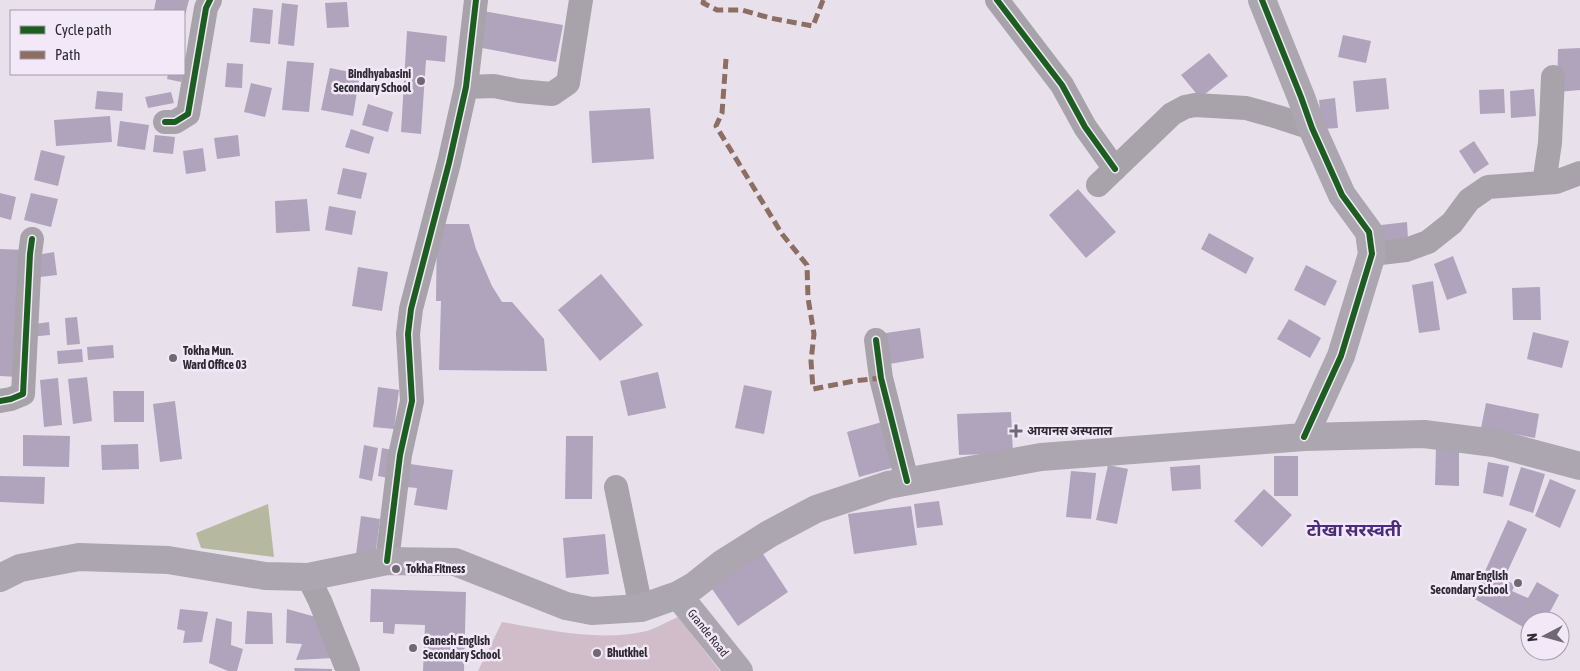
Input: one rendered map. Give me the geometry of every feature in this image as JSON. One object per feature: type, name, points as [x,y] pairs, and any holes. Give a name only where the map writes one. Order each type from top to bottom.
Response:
[{"type":"main road","points":[[1262,0],[1312,128],[1342,195],[1369,232],[1372,254],[1341,356],[1304,437]]},
{"type":"main road","points":[[0,578],[20,568],[79,557],[168,560],[265,576],[308,577],[387,561],[455,562],[566,606],[592,611],[641,608],[678,595],[694,586],[723,563],[769,534],[816,509],[888,485],[1041,456],[1304,437],[1424,434],[1494,443],[1580,466]]},
{"type":"main road","name":"Grande Road","points":[[678,595],[738,671]]},
{"type":"street","points":[[165,122],[175,122],[188,114],[206,8],[210,0]]},
{"type":"street","points":[[387,561],[400,455],[412,401],[408,334],[411,308],[449,163],[466,86],[476,0]]},
{"type":"street","points":[[466,86],[494,86],[519,91],[552,94],[568,83],[581,0]]},
{"type":"street","points":[[997,0],[1062,85],[1085,127],[1115,169]]},
{"type":"street","points":[[1544,182],[1550,143],[1554,77]]},
{"type":"street","points":[[1098,185],[1172,114],[1195,105],[1246,108],[1278,116],[1312,128]]},
{"type":"street","points":[[1372,254],[1406,250],[1428,242],[1452,223],[1469,200],[1488,187],[1556,182],[1580,173]]},
{"type":"street","points":[[0,401],[23,394],[32,238]]},
{"type":"street","points":[[876,340],[881,378],[907,481]]},
{"type":"street","points":[[616,487],[641,608]]},
{"type":"street","points":[[308,577],[320,601],[348,671]]},
{"type":"shaded area","points":[[268,504],[274,557],[201,548],[196,533]]},
{"type":"shaded area","name":"Bhutkhel","points":[[678,617],[720,671],[478,671],[502,622],[574,634],[611,635],[647,631]]},
{"type":"building","points":[[156,0],[189,0],[185,15],[185,10],[154,10]]},
{"type":"building","points":[[347,2],[349,27],[327,28],[325,3]]},
{"type":"building","points":[[282,3],[298,5],[294,46],[278,44]]},
{"type":"building","points":[[253,8],[273,10],[270,44],[250,42]]},
{"type":"building","points":[[483,11],[563,25],[556,62],[477,47]]},
{"type":"building","points":[[407,31],[447,36],[445,62],[426,60],[421,134],[401,132]]},
{"type":"building","points":[[1343,35],[1371,41],[1366,63],[1338,57]]},
{"type":"building","points":[[1580,48],[1580,90],[1557,92],[1558,49]]},
{"type":"building","points":[[1209,53],[1228,76],[1200,98],[1181,75]]},
{"type":"building","points":[[287,61],[314,63],[309,112],[282,110]]},
{"type":"building","points":[[227,63],[243,64],[242,88],[225,87]]},
{"type":"building","points":[[330,68],[360,74],[353,116],[321,110]]},
{"type":"building","points":[[168,75],[183,75],[181,82],[167,79]]},
{"type":"building","points":[[1386,78],[1389,109],[1356,112],[1353,81]]},
{"type":"building","points":[[251,83],[272,88],[265,117],[244,112]]},
{"type":"building","points":[[1504,89],[1505,113],[1480,114],[1479,90]]},
{"type":"building","points":[[1534,89],[1536,116],[1511,118],[1510,91]]},
{"type":"building","points":[[97,91],[123,93],[122,111],[95,109]]},
{"type":"building","points":[[171,92],[174,103],[148,108],[145,97]]},
{"type":"building","points":[[1335,98],[1338,128],[1322,129],[1319,100]]},
{"type":"building","points":[[368,104],[393,112],[388,132],[362,125]]},
{"type":"building","points":[[650,108],[654,159],[592,163],[589,111]]},
{"type":"building","points":[[110,116],[112,142],[56,146],[54,120]]},
{"type":"building","points":[[120,121],[149,125],[145,150],[117,146]]},
{"type":"building","points":[[351,129],[374,137],[369,154],[345,147]]},
{"type":"building","points":[[155,135],[175,137],[173,154],[153,152]]},
{"type":"building","points":[[238,135],[240,156],[217,159],[214,138]]},
{"type":"building","points":[[1474,141],[1489,164],[1474,174],[1459,151]]},
{"type":"building","points":[[203,148],[206,171],[186,174],[183,151]]},
{"type":"building","points":[[41,150],[65,156],[58,186],[34,180]]},
{"type":"building","points":[[343,168],[367,173],[361,199],[337,194]]},
{"type":"building","points":[[1078,189],[1116,232],[1086,258],[1049,215]]},
{"type":"building","points":[[0,193],[16,197],[11,220],[0,217]]},
{"type":"building","points":[[31,193],[58,199],[51,227],[24,220]]},
{"type":"building","points":[[307,199],[310,231],[276,233],[275,201]]},
{"type":"building","points":[[329,206],[356,211],[352,235],[325,230]]},
{"type":"building","points":[[1407,222],[1408,239],[1382,242],[1381,225]]},
{"type":"building","points":[[437,224],[469,224],[476,249],[492,286],[502,302],[512,302],[544,339],[547,371],[439,370],[441,301],[436,301]]},
{"type":"building","points":[[1209,233],[1254,258],[1246,274],[1201,249]]},
{"type":"building","points":[[0,249],[24,250],[19,377],[0,376]]},
{"type":"building","points":[[54,252],[57,275],[40,277],[37,255]]},
{"type":"building","points":[[1453,256],[1467,293],[1447,300],[1434,264]]},
{"type":"building","points":[[1306,265],[1337,281],[1325,306],[1294,290]]},
{"type":"building","points":[[358,267],[388,272],[382,311],[352,306]]},
{"type":"building","points":[[601,274],[643,325],[600,361],[558,310]]},
{"type":"building","points":[[1433,281],[1440,330],[1419,333],[1412,285]]},
{"type":"building","points":[[1540,287],[1541,320],[1513,320],[1512,288]]},
{"type":"building","points":[[77,317],[80,344],[67,345],[65,318]]},
{"type":"building","points":[[1289,319],[1321,338],[1310,358],[1277,339]]},
{"type":"building","points":[[49,322],[50,335],[29,337],[28,325]]},
{"type":"building","points":[[920,328],[924,358],[884,365],[879,334]]},
{"type":"building","points":[[1533,332],[1569,341],[1562,368],[1527,359]]},
{"type":"building","points":[[113,345],[114,358],[88,360],[87,347]]},
{"type":"building","points":[[82,349],[83,362],[58,364],[57,351]]},
{"type":"building","points":[[658,372],[666,408],[628,416],[620,381]]},
{"type":"building","points":[[87,377],[92,421],[73,424],[68,379]]},
{"type":"building","points":[[58,378],[62,425],[44,427],[40,380]]},
{"type":"building","points":[[744,385],[772,391],[764,434],[735,428]]},
{"type":"building","points":[[378,387],[399,390],[394,429],[373,427]]},
{"type":"building","points":[[113,391],[144,391],[144,422],[114,422]]},
{"type":"building","points":[[175,401],[182,459],[160,462],[153,404]]},
{"type":"building","points":[[1486,403],[1539,414],[1535,438],[1481,428]]},
{"type":"building","points":[[1011,412],[1013,453],[959,455],[957,414]]},
{"type":"building","points":[[882,422],[895,467],[859,477],[847,432]]},
{"type":"building","points":[[23,435],[70,436],[69,467],[23,466]]},
{"type":"building","points":[[566,436],[593,436],[592,499],[565,499]]},
{"type":"building","points":[[138,444],[139,469],[102,470],[101,445]]},
{"type":"building","points":[[364,445],[378,448],[372,481],[359,478]]},
{"type":"building","points":[[1436,447],[1459,448],[1459,486],[1435,485]]},
{"type":"building","points":[[382,448],[392,450],[388,478],[378,476]]},
{"type":"building","points":[[1274,456],[1298,456],[1298,496],[1274,496]]},
{"type":"building","points":[[1488,462],[1509,466],[1503,497],[1483,493]]},
{"type":"building","points":[[410,464],[453,470],[447,510],[414,505],[417,488],[406,487]]},
{"type":"building","points":[[1108,465],[1128,469],[1117,524],[1096,520]]},
{"type":"building","points":[[1200,465],[1201,489],[1172,491],[1170,467]]},
{"type":"building","points":[[1521,467],[1545,474],[1533,513],[1509,505]]},
{"type":"building","points":[[1071,471],[1096,473],[1091,519],[1066,517]]},
{"type":"building","points":[[0,476],[45,477],[44,504],[0,502]]},
{"type":"building","points":[[1550,479],[1576,490],[1560,528],[1535,516]]},
{"type":"building","points":[[1264,489],[1292,515],[1262,547],[1234,521]]},
{"type":"building","points":[[939,501],[943,525],[917,528],[914,504]]},
{"type":"building","points":[[911,506],[917,545],[854,554],[848,514]]},
{"type":"building","points":[[361,516],[380,519],[375,557],[356,554]]},
{"type":"building","points":[[1508,520],[1527,529],[1504,579],[1515,585],[1512,591],[1528,598],[1537,582],[1559,595],[1550,611],[1520,611],[1520,625],[1473,598]]},
{"type":"building","points":[[605,534],[609,574],[566,578],[563,538]]},
{"type":"building","points":[[761,551],[788,592],[738,626],[710,586]]},
{"type":"building","points":[[371,589],[466,592],[464,671],[423,671],[425,625],[395,624],[394,634],[383,633],[383,622],[370,622]]},
{"type":"building","points":[[180,609],[208,612],[202,642],[183,643],[185,631],[177,629]]},
{"type":"building","points":[[287,609],[316,617],[333,658],[296,660],[302,644],[286,643]]},
{"type":"building","points":[[247,611],[272,613],[273,644],[245,644]]},
{"type":"building","points":[[216,618],[232,622],[231,645],[243,649],[237,671],[228,671],[209,663]]},
{"type":"building","points":[[294,668],[332,669],[332,671],[295,671]]},
{"type":"marked path","points":[[704,0],[703,3],[717,10],[742,10],[770,18],[813,26],[823,0]]},
{"type":"marked path","points":[[726,59],[722,113],[716,126],[782,234],[807,265],[808,298],[814,334],[811,361],[813,389],[881,378]]},
{"type":"cycle path","points":[[165,122],[175,122],[188,114],[206,8],[210,0]]},
{"type":"cycle path","points":[[387,561],[400,455],[412,401],[408,334],[411,309],[449,163],[466,87],[476,0]]},
{"type":"cycle path","points":[[997,0],[1062,85],[1085,127],[1115,169]]},
{"type":"cycle path","points":[[1262,0],[1312,128],[1342,195],[1369,232],[1372,254],[1341,356],[1304,437]]},
{"type":"cycle path","points":[[0,401],[23,394],[32,239]]},
{"type":"cycle path","points":[[876,340],[881,378],[907,481]]},
{"type":"place","name":"Bindhyabasini Secondary School","points":[[421,81]]},
{"type":"place","name":"Tokha Mun. Ward Office 03","points":[[173,358]]},
{"type":"place","name":"आयानस अस्पताल","points":[[1016,431]]},
{"type":"place","name":"Tokha Fitness","points":[[396,569]]},
{"type":"place","name":"Amar English Secondary School","points":[[1518,583]]},
{"type":"place","name":"Ganesh English Secondary School","points":[[413,648]]},
{"type":"place","name":"Bhutkhel","points":[[597,653]]},
{"type":"district","name":"टोखा सरस्वती","points":[[1354,530]]}]
